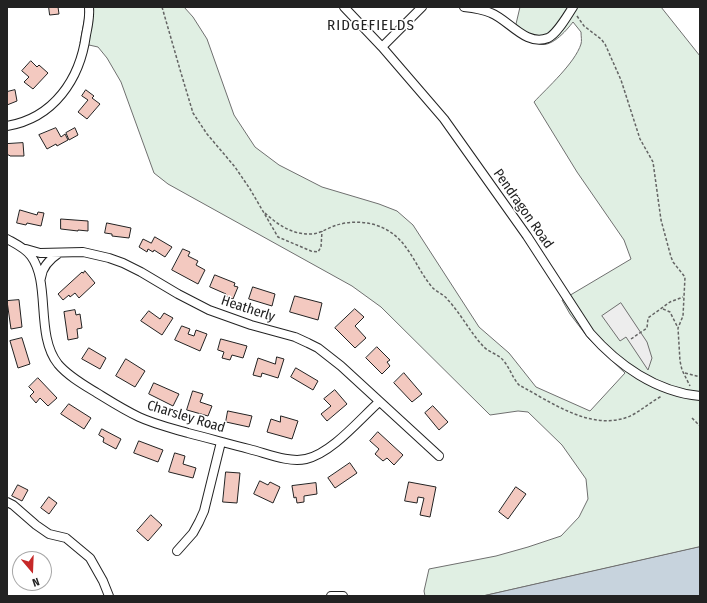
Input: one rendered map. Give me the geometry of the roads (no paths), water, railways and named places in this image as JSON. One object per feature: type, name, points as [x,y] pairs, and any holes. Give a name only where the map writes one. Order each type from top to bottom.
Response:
[{"type":"street","points":[[7,126],[17,124],[40,114],[49,107],[67,88],[76,75],[84,50],[90,16],[89,7]]},
{"type":"street","name":"Pendragon Road","points":[[344,7],[382,46],[444,119],[527,236],[590,333],[602,347],[620,363],[647,379],[666,388],[697,396]]},
{"type":"street","points":[[382,46],[422,7]]},
{"type":"street","points":[[464,7],[491,13],[504,20],[526,37],[535,40],[549,37],[556,31],[573,7]]},
{"type":"street","name":"Heatherly","points":[[7,239],[40,253],[83,252],[109,258],[135,269],[209,310],[243,322],[296,337],[318,348],[328,355],[439,456]]},
{"type":"street","name":"Heatherly","points":[[21,246],[31,255],[36,263],[40,276],[41,287]]},
{"type":"street","points":[[41,287],[42,272],[44,267],[54,256],[60,253]]},
{"type":"street","name":"Charsley Road","points":[[41,287],[46,333],[49,345],[58,364],[91,390],[139,417],[156,424],[288,459],[304,460],[328,448],[379,402]]},
{"type":"street","points":[[177,551],[193,533],[204,511],[221,442]]},
{"type":"street","points":[[7,502],[49,534],[66,538],[90,558],[103,581],[109,596]]},
{"type":"street","points":[[331,596],[343,596]]},
{"type":"district","name":"RIDGEFIELDS","points":[[371,26]]}]
